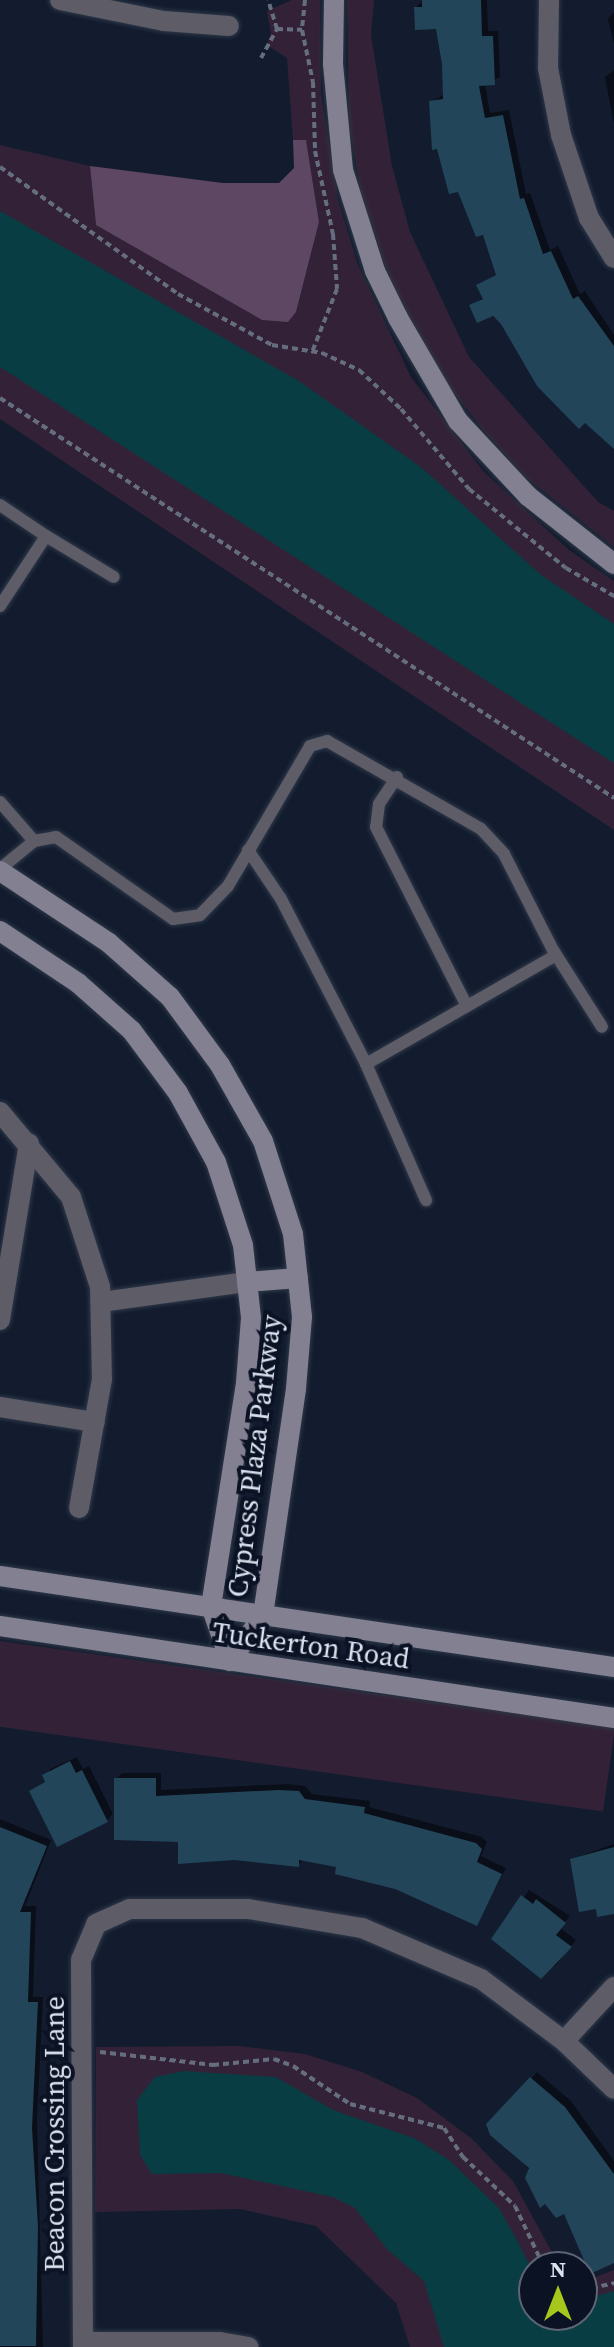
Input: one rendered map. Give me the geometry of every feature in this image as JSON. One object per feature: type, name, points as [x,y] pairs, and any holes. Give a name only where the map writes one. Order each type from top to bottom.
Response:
[{"type":"street","points":[[60,0],[164,21],[229,26]]},
{"type":"street","points":[[334,0],[333,64],[343,170],[370,259],[392,306],[458,421],[528,496],[614,564]]},
{"type":"street","points":[[549,0],[548,68],[561,135],[589,218],[614,258]]},
{"type":"street","name":"Cypress Plaza Parkway","points":[[0,870],[109,943],[170,997],[220,1065],[263,1141],[293,1234],[302,1317],[296,1389],[263,1616],[230,1661]]},
{"type":"street","name":"Cypress Plaza Parkway","points":[[0,931],[78,983],[132,1031],[178,1093],[216,1162],[243,1245],[251,1318],[246,1383],[211,1606],[230,1661]]},
{"type":"street","points":[[0,1112],[71,1197],[101,1302],[102,1379],[79,1508]]},
{"type":"street","points":[[0,1320],[29,1143]]},
{"type":"street","points":[[101,1302],[298,1278]]},
{"type":"street","points":[[0,1407],[95,1422]]},
{"type":"street","name":"Tuckerton Road","points":[[0,1576],[614,1667]]},
{"type":"street","name":"Tuckerton Road","points":[[0,1626],[614,1718]]},
{"type":"street","name":"Beacon Crossing Lane","points":[[83,2345],[81,1960],[96,1924],[130,1909],[248,1909],[362,1928],[481,1979],[564,2041]]},
{"type":"street","points":[[614,1987],[564,2041],[614,2089]]},
{"type":"street","points":[[83,2345],[220,2342],[249,2347]]},
{"type":"lane","points":[[0,505],[114,577]]},
{"type":"lane","points":[[0,606],[46,536]]},
{"type":"lane","points":[[0,870],[34,841],[56,837],[173,919],[200,915],[228,886],[310,746],[327,741],[397,777],[481,829],[504,854],[556,955],[602,1027]]},
{"type":"lane","points":[[397,777],[379,804],[376,827],[467,1006]]},
{"type":"lane","points":[[0,802],[34,841]]},
{"type":"lane","points":[[248,850],[281,899],[366,1064],[426,1200]]},
{"type":"lane","points":[[366,1064],[556,955]]},
{"type":"path","points":[[261,58],[277,29],[268,0]]},
{"type":"path","points":[[305,0],[302,30],[313,82],[315,151],[333,234],[337,289],[312,352]]},
{"type":"path","points":[[277,29],[302,30]]},
{"type":"path","points":[[0,167],[40,190],[96,240],[178,294],[272,345],[312,352],[359,370],[401,409],[469,489],[566,568],[614,596]]},
{"type":"path","points":[[0,398],[614,798]]},
{"type":"path","points":[[82,2051],[213,2065],[274,2059],[293,2066],[350,2104],[444,2128],[463,2157],[515,2206],[536,2251]]},
{"type":"shaded area","points":[[292,0],[320,0],[321,94],[338,200],[358,265],[411,377],[483,471],[569,550],[614,581],[614,830],[0,419],[0,145],[90,166],[96,225],[262,320],[296,312],[319,222],[306,141],[293,140],[287,58],[267,45],[271,33],[267,11]]},
{"type":"shaded area","points":[[347,0],[374,0],[371,35],[392,166],[410,232],[469,357],[598,502],[614,511],[614,547],[528,479],[483,430],[444,380],[412,325],[385,266],[360,188],[349,123]]},
{"type":"shaded area","points":[[293,140],[306,140],[319,222],[296,312],[288,322],[262,320],[96,225],[90,166],[223,183],[279,183],[294,168]]},
{"type":"shaded area","points":[[0,211],[299,381],[422,468],[541,575],[614,624],[614,763],[0,367]]},
{"type":"shaded area","points":[[0,1641],[614,1727],[603,1812],[0,1727]]},
{"type":"shaded area","points":[[239,2046],[305,2054],[362,2072],[417,2098],[471,2138],[513,2181],[551,2251],[518,2251],[518,2331],[598,2331],[598,2276],[614,2270],[614,2347],[410,2347],[396,2303],[316,2226],[240,2209],[95,2212],[96,2047]]},
{"type":"shaded area","points":[[184,2071],[276,2077],[333,2110],[416,2139],[449,2160],[499,2208],[520,2246],[522,2251],[518,2251],[518,2331],[598,2331],[598,2296],[614,2291],[614,2347],[444,2347],[424,2281],[387,2249],[355,2208],[333,2197],[221,2173],[152,2174],[140,2155],[137,2100],[155,2077]]},
{"type":"building","points":[[422,0],[481,0],[482,36],[493,36],[495,85],[479,86],[485,118],[503,115],[520,199],[524,198],[543,254],[551,251],[573,299],[578,296],[614,346],[614,449],[585,423],[579,429],[537,386],[501,324],[493,316],[477,323],[469,305],[483,299],[476,285],[496,275],[483,235],[476,237],[458,192],[449,194],[437,149],[432,150],[429,101],[443,99],[442,64],[436,29],[415,30],[414,7],[422,7]]},
{"type":"building","points":[[70,1761],[76,1773],[82,1770],[108,1822],[57,1847],[29,1791],[45,1782],[42,1775]]},
{"type":"building","points":[[114,1778],[156,1778],[156,1796],[299,1791],[305,1799],[365,1807],[364,1813],[476,1843],[482,1849],[477,1862],[502,1874],[477,1926],[395,1889],[335,1874],[336,1867],[299,1860],[299,1867],[234,1860],[178,1864],[178,1842],[114,1840]]},
{"type":"building","points":[[0,1827],[47,1846],[20,1912],[31,1912],[28,2002],[38,2002],[32,2128],[38,2226],[36,2346],[0,2346]]},
{"type":"building","points":[[614,1847],[614,1914],[597,1917],[596,1909],[579,1912],[570,1859]]},
{"type":"building","points":[[521,1895],[533,1904],[536,1899],[566,1923],[556,1935],[572,1947],[541,1979],[491,1939]]},
{"type":"building","points":[[530,2077],[565,2107],[614,2174],[614,2263],[598,2270],[598,2251],[580,2251],[564,2214],[556,2218],[545,2204],[540,2208],[525,2178],[529,2168],[490,2135],[486,2124]]}]
